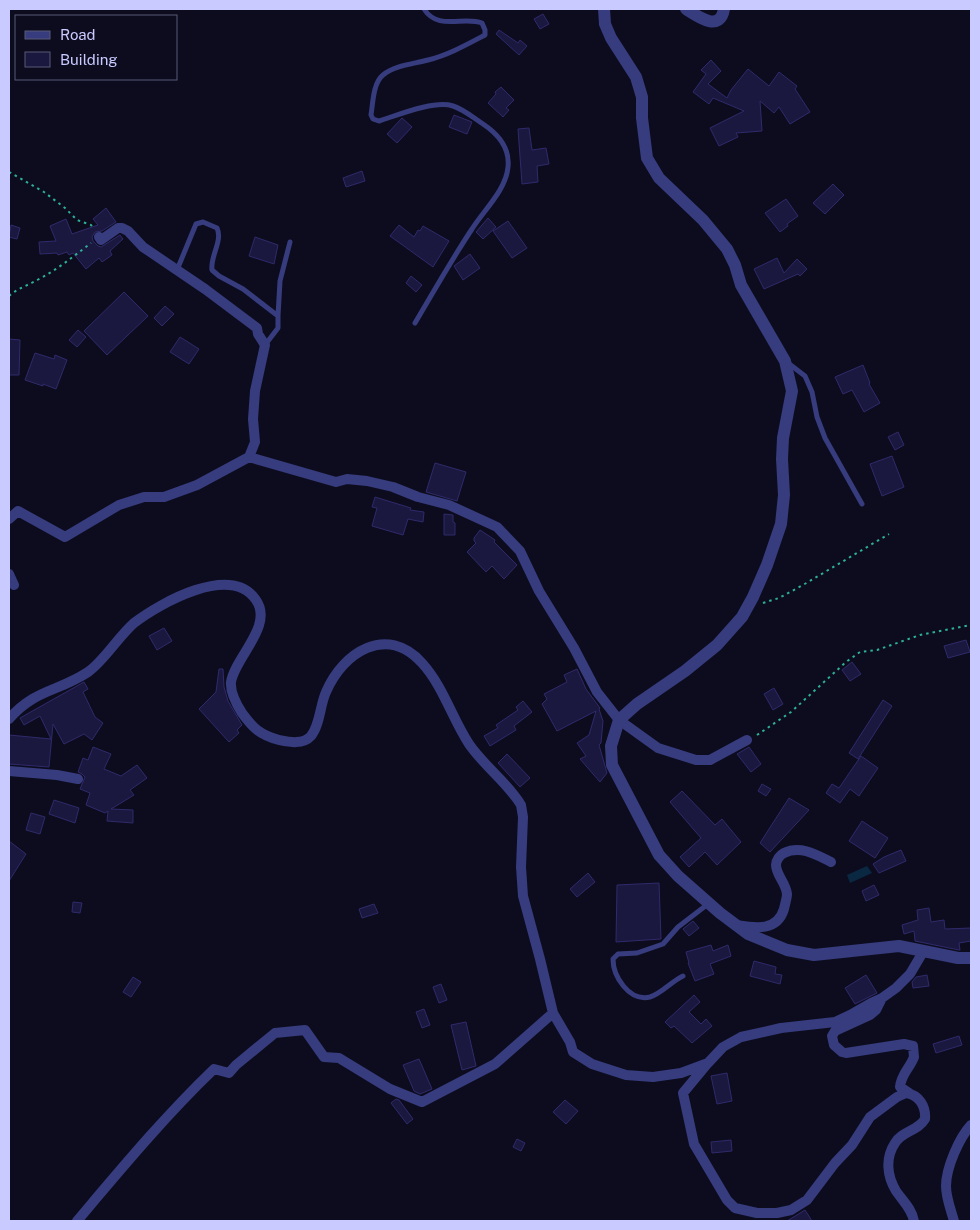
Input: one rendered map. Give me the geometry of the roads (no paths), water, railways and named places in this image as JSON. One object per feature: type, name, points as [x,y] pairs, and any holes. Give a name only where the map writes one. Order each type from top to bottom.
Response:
[{"type":"street","points":[[604,9],[605,24],[611,38],[636,77],[642,97],[642,118],[647,158],[660,178],[703,220],[727,249],[735,265],[741,285],[785,361],[792,391],[783,438],[784,495],[781,524],[772,553],[754,597],[742,617],[717,645],[685,671],[636,704],[619,720],[611,746],[612,765],[659,856],[709,904],[735,925],[756,937],[797,952],[824,955],[899,946],[958,958],[971,958]]},
{"type":"street","points":[[686,9],[704,20],[714,21],[721,17],[724,9]]},
{"type":"street","points":[[9,519],[18,511],[66,537],[119,505],[144,497],[164,497],[197,485],[249,457],[255,442],[253,419],[255,391],[265,345],[253,324],[142,247],[128,230],[118,228],[101,240],[100,238]]},
{"type":"street","points":[[249,457],[336,482],[347,479],[393,487],[418,497],[449,505],[496,527],[520,551],[539,591],[574,648],[597,692],[619,720],[658,748],[696,760],[710,760],[747,740]]},
{"type":"street","points":[[9,574],[14,585]]},
{"type":"street","points":[[9,720],[24,703],[89,671],[125,632],[145,616],[183,594],[211,586],[229,585],[243,589],[253,596],[259,607],[260,618],[256,631],[234,673],[231,684],[238,706],[246,719],[256,730],[271,737],[297,742],[302,742],[309,737],[314,730],[323,698],[329,686],[338,670],[352,656],[362,650],[380,644],[392,645],[405,650],[417,658],[428,671],[469,744],[521,805],[523,817],[521,888],[553,1014],[570,1042],[573,1052],[592,1064],[614,1072],[639,1076],[681,1073],[708,1063]]},
{"type":"street","points":[[9,771],[57,775],[78,780]]},
{"type":"street","points":[[735,925],[754,928],[769,926],[778,921],[783,912],[787,894],[776,866],[781,855],[797,850],[815,854],[831,862]]},
{"type":"street","points":[[909,1093],[897,1097],[870,1117],[852,1145],[835,1163],[807,1200],[791,1210],[777,1213],[757,1213],[742,1211],[730,1203],[700,1156],[691,1136],[682,1093],[723,1047],[734,1040],[781,1028],[835,1022],[882,998],[896,988],[910,974],[923,952]]},
{"type":"street","points":[[882,998],[876,1010],[870,1015],[837,1028],[832,1034],[832,1040],[837,1049],[846,1053],[904,1044],[913,1046],[914,1057],[902,1076],[900,1086],[923,1104],[925,1119],[920,1126],[897,1140],[888,1162],[892,1184],[914,1221]]},
{"type":"street","points":[[78,1221],[179,1102],[214,1069],[229,1074],[236,1065],[275,1033],[305,1030],[324,1057],[339,1058],[390,1088],[422,1102],[495,1064],[553,1014]]},
{"type":"street","points":[[954,1221],[947,1196],[946,1180],[962,1137],[971,1125]]},
{"type":"lane","points":[[415,323],[472,229],[499,192],[508,169],[508,154],[501,141],[491,129],[453,106],[428,107],[380,121],[373,119],[371,115],[378,83],[383,75],[401,67],[429,60],[462,48],[484,35],[485,30],[482,23],[475,20],[453,22],[437,19],[424,9]]},
{"type":"lane","points":[[176,270],[196,224],[203,222],[213,225],[219,232],[212,261],[212,270],[243,289],[278,316]]},
{"type":"lane","points":[[265,345],[278,328],[280,281],[290,242]]},
{"type":"lane","points":[[785,361],[805,376],[812,392],[822,433],[862,504]]},
{"type":"lane","points":[[682,976],[655,994],[645,997],[633,993],[622,985],[615,974],[613,959],[618,954],[637,953],[663,944],[678,927],[709,904]]},
{"type":"water","points":[[867,866],[872,873],[850,883],[847,875]]}]
